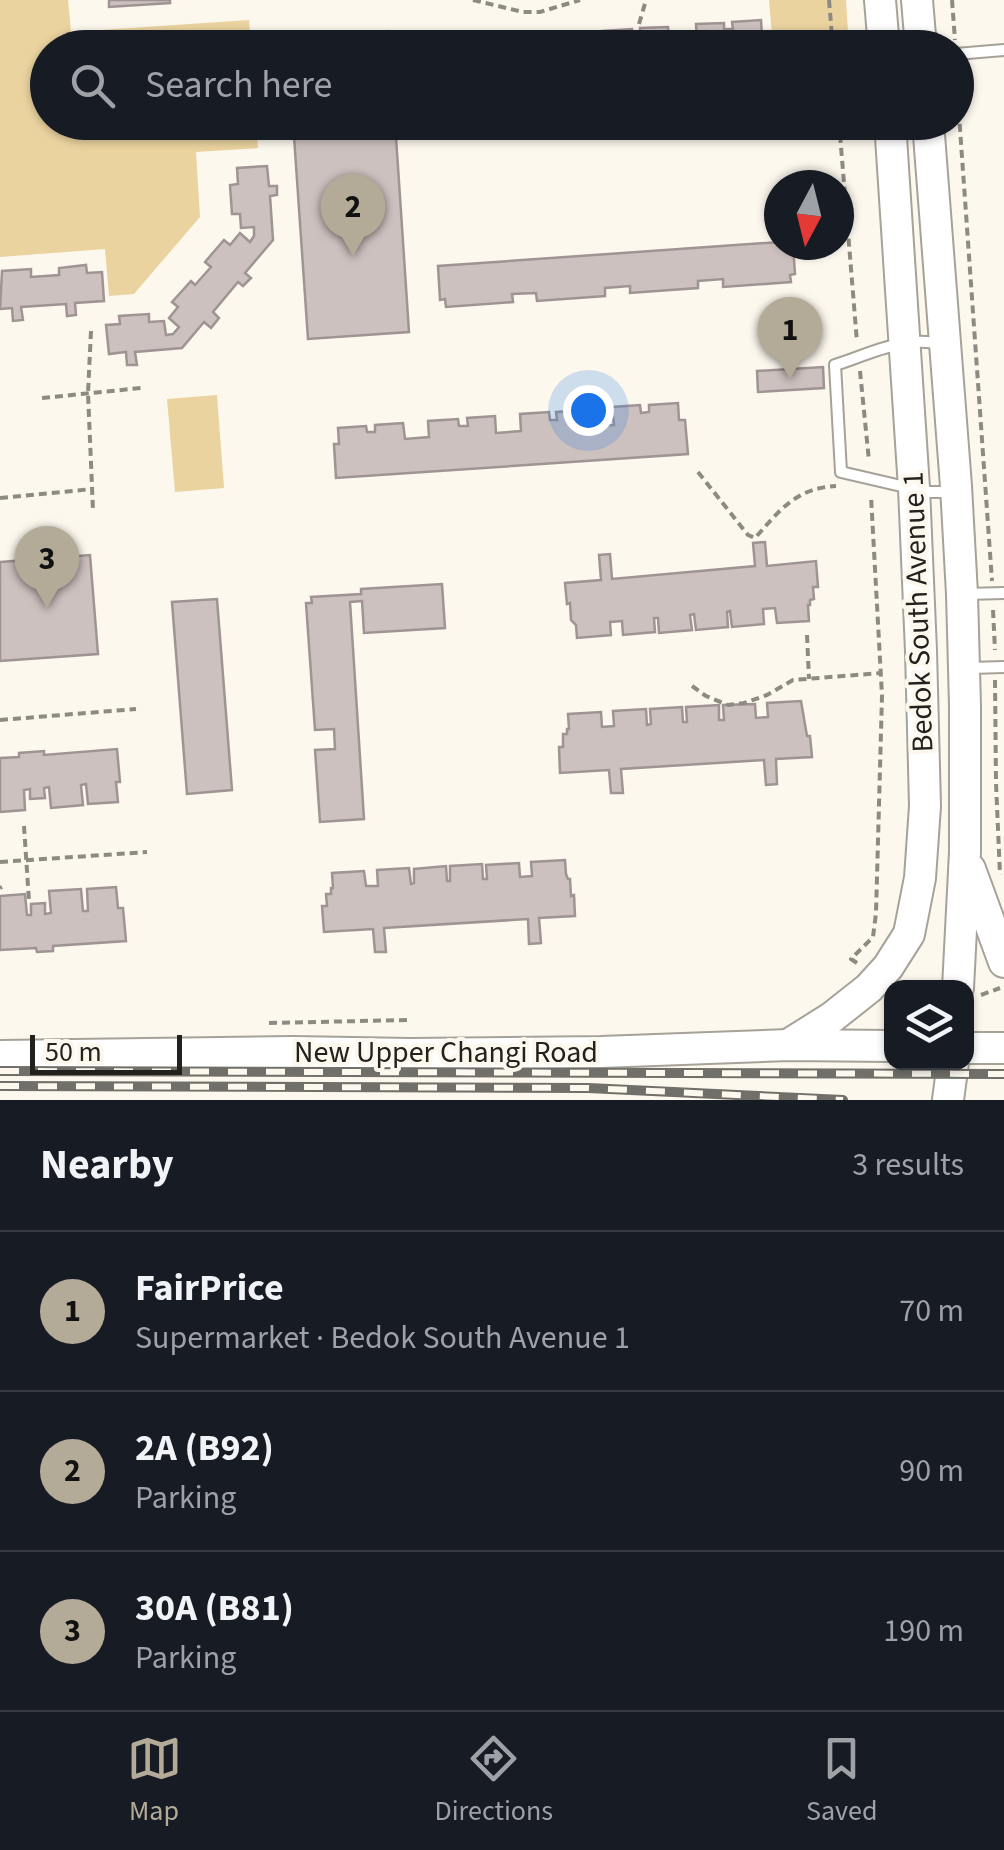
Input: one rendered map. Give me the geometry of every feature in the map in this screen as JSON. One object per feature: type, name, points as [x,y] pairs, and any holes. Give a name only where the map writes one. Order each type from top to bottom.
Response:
[{"type":"main road","points":[[880,0],[882,30]]},
{"type":"main road","points":[[917,0],[920,30]]},
{"type":"main road","name":"Bedok South Avenue 1","points":[[788,1045],[831,1018],[888,967],[909,934],[920,878],[924,806],[922,666],[891,140]]},
{"type":"main road","name":"Bedok South Avenue 1","points":[[929,140],[962,594],[965,980]]},
{"type":"main road","points":[[965,852],[1004,962]]},
{"type":"main road","name":"New Upper Changi Road","points":[[0,1056],[884,1046]]},
{"type":"main road","points":[[974,1048],[1004,1048]]},
{"type":"main road","points":[[948,1100],[952,1070]]},
{"type":"lane","points":[[974,50],[1004,50]]},
{"type":"lane","points":[[944,346],[928,341],[903,343],[835,365],[841,472],[927,492],[942,492],[956,486]]},
{"type":"lane","points":[[962,594],[1004,593]]},
{"type":"lane","points":[[964,668],[1004,667]]},
{"type":"path","points":[[473,0],[540,12],[580,0]]},
{"type":"path","points":[[639,24],[646,0]]},
{"type":"path","points":[[829,0],[832,30]]},
{"type":"path","points":[[952,0],[954,30]]},
{"type":"path","points":[[840,140],[871,481],[882,696],[874,936],[851,959]]},
{"type":"path","points":[[91,331],[88,393],[92,510]]},
{"type":"path","points":[[42,398],[141,388]]},
{"type":"path","points":[[698,472],[748,535],[755,538],[781,509],[808,489],[871,481]]},
{"type":"path","points":[[0,498],[92,489]]},
{"type":"path","points":[[807,636],[809,679]]},
{"type":"path","points":[[692,686],[728,705],[767,695],[793,680],[881,673]]},
{"type":"path","points":[[0,720],[136,709]]},
{"type":"path","points":[[24,826],[29,901]]},
{"type":"path","points":[[0,862],[147,852]]},
{"type":"path","points":[[974,991],[1004,986]]},
{"type":"path","points":[[270,1023],[408,1020]]},
{"type":"shaded area","points":[[0,0],[68,0],[71,30],[30,30],[30,140],[257,140],[258,148],[196,152],[200,217],[134,294],[109,296],[105,249],[0,257]]},
{"type":"shaded area","points":[[769,0],[846,0],[848,30],[772,30]]},
{"type":"shaded area","points":[[249,20],[250,30],[101,30]]},
{"type":"shaded area","points":[[217,395],[224,488],[175,492],[167,399]]},
{"type":"building","points":[[109,0],[170,0],[170,3],[109,7]]},
{"type":"building","points":[[761,20],[762,30],[696,30],[696,24],[724,23],[724,29],[733,29],[732,22]]},
{"type":"building","points":[[640,28],[668,30],[640,30]]},
{"type":"building","points":[[294,140],[396,140],[409,332],[308,339]]},
{"type":"building","points":[[267,166],[269,186],[277,186],[277,195],[270,196],[273,240],[245,273],[251,278],[243,286],[238,282],[213,312],[219,318],[211,328],[204,322],[182,348],[135,352],[137,365],[127,365],[126,352],[109,354],[106,325],[120,324],[119,316],[149,314],[149,322],[164,321],[166,335],[179,327],[169,318],[178,307],[172,302],[211,267],[205,262],[224,240],[230,245],[240,233],[250,242],[254,236],[254,227],[241,228],[240,214],[232,214],[230,185],[238,184],[237,168]]},
{"type":"building","points":[[764,243],[764,260],[794,260],[795,274],[790,275],[791,282],[723,287],[723,279],[698,281],[698,288],[630,293],[630,286],[605,288],[605,296],[537,301],[536,293],[512,294],[513,302],[446,307],[445,299],[440,300],[438,266]]},
{"type":"building","points":[[86,265],[87,273],[102,272],[104,301],[75,303],[76,315],[67,316],[66,304],[21,307],[23,320],[13,321],[12,308],[0,309],[2,271],[31,269],[31,277],[59,275],[59,268]]},
{"type":"building","points":[[823,367],[824,388],[758,392],[757,371]]},
{"type":"building","points":[[678,403],[679,420],[685,420],[688,454],[336,478],[334,444],[339,444],[338,428],[366,426],[367,432],[375,432],[375,425],[403,423],[405,439],[429,437],[428,421],[458,419],[459,426],[468,426],[467,418],[495,416],[496,433],[521,431],[520,414],[549,412],[550,420],[557,420],[556,412],[585,410],[586,427],[614,425],[612,407],[640,405],[641,413],[649,412],[649,405]]},
{"type":"building","points":[[765,542],[767,566],[816,561],[818,587],[813,587],[814,599],[808,605],[809,621],[777,623],[775,608],[763,609],[764,624],[732,627],[730,611],[728,627],[696,630],[694,614],[690,615],[692,630],[659,633],[658,618],[654,618],[655,632],[623,635],[622,621],[610,622],[611,635],[577,638],[565,583],[601,580],[599,555],[610,554],[612,579],[755,566],[753,543]]},
{"type":"building","points":[[90,555],[98,654],[0,661],[0,562]]},
{"type":"building","points":[[442,584],[445,628],[364,633],[362,601],[350,602],[364,819],[320,822],[315,750],[335,749],[334,729],[315,730],[306,603],[312,603],[311,597],[361,594],[361,589]]},
{"type":"building","points":[[217,599],[232,790],[187,794],[172,602]]},
{"type":"building","points":[[801,701],[812,757],[776,759],[777,784],[766,785],[764,760],[621,769],[623,793],[611,793],[609,770],[560,773],[559,747],[563,747],[563,734],[569,729],[568,714],[601,712],[602,727],[614,726],[613,711],[646,709],[647,725],[651,724],[650,709],[682,707],[683,722],[687,722],[686,707],[719,705],[719,720],[724,720],[723,705],[755,704],[756,718],[768,717],[767,703]]},
{"type":"building","points":[[117,749],[118,802],[88,804],[86,784],[81,785],[83,805],[51,808],[49,787],[44,788],[45,798],[30,799],[30,789],[24,790],[25,810],[0,812],[0,758],[44,751],[44,755]]},
{"type":"building","points":[[565,860],[575,916],[539,918],[541,943],[529,944],[528,919],[384,928],[386,952],[375,952],[373,929],[324,932],[322,906],[327,906],[326,894],[331,894],[333,888],[332,873],[364,871],[366,886],[378,886],[377,870],[409,868],[411,884],[414,869],[446,866],[450,881],[450,866],[482,864],[483,879],[487,879],[486,865],[519,863],[520,877],[532,876],[531,862]]},
{"type":"building","points":[[116,887],[118,908],[123,908],[126,941],[53,946],[53,951],[0,950],[0,896],[25,894],[27,915],[31,915],[31,904],[45,903],[45,914],[51,913],[49,891],[81,889],[83,911],[88,911],[87,889]]},
{"type":"railway","points":[[0,1071],[1004,1074]]},
{"type":"railway","points":[[0,1086],[588,1088],[843,1100]]},
{"type":"place","name":"2A (B92)","points":[[353,256]]},
{"type":"place","name":"FairPrice","points":[[790,379]]},
{"type":"place","name":"30A (B81)","points":[[47,608]]}]
